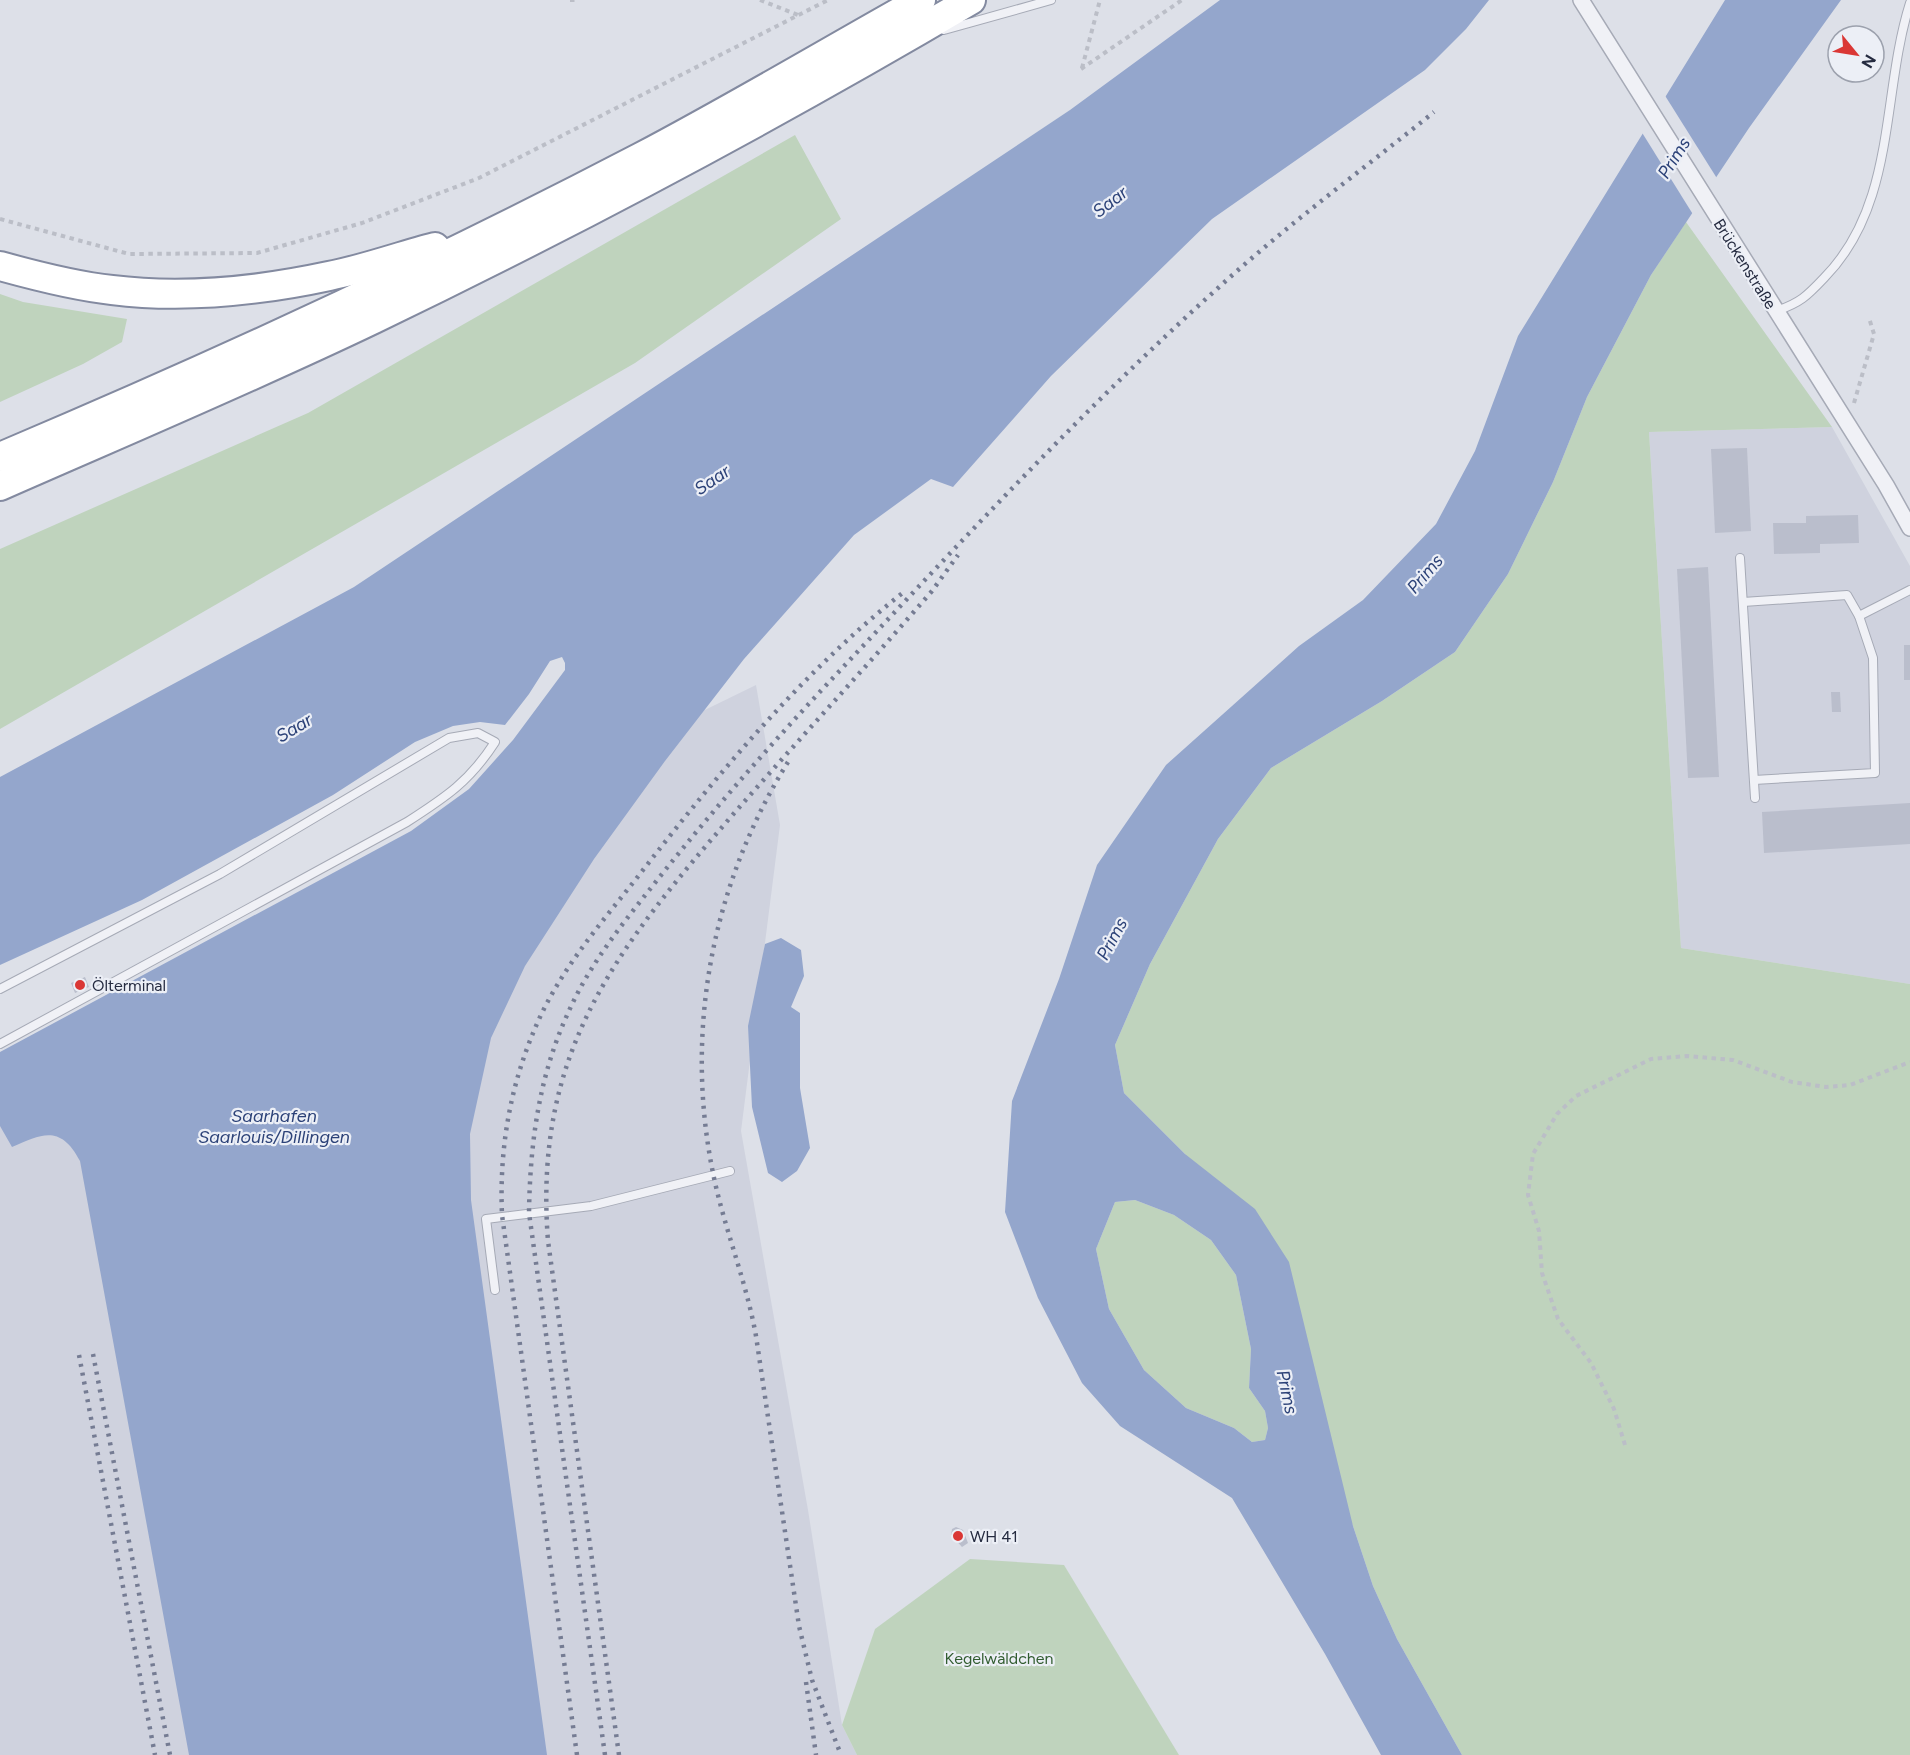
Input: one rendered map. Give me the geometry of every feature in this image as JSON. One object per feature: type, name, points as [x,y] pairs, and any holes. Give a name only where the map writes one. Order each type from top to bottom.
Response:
[{"type":"highway","points":[[0,457],[158,390],[359,298],[498,230],[664,144],[921,0]]},
{"type":"highway","points":[[0,486],[173,411],[475,269],[649,181],[971,0]]},
{"type":"highway","points":[[0,266],[42,278],[112,291],[183,293],[231,291],[333,276],[498,230]]},
{"type":"street","name":"Brückenstraße","points":[[1581,0],[1723,229],[1848,424],[1910,528]]},
{"type":"lane","points":[[899,42],[1051,0]]},
{"type":"lane","points":[[1775,311],[1803,300],[1836,266],[1861,226],[1876,186],[1886,143],[1899,55],[1910,3]]},
{"type":"lane","points":[[1740,558],[1755,798]]},
{"type":"lane","points":[[1859,616],[1910,590]]},
{"type":"lane","points":[[1743,602],[1846,595],[1859,616],[1873,658],[1875,773],[1754,780]]},
{"type":"lane","points":[[0,989],[220,874],[449,738],[478,734],[495,742],[478,769],[446,797],[407,822],[0,1044]]},
{"type":"lane","points":[[495,1290],[486,1219],[591,1206],[730,1171]]},
{"type":"path","points":[[570,0],[579,0]]},
{"type":"path","points":[[760,0],[798,15]]},
{"type":"path","points":[[0,219],[129,254],[257,253],[362,224],[479,178],[828,0]]},
{"type":"path","points":[[1100,0],[1081,69],[1182,0]]},
{"type":"path","points":[[1848,424],[1874,334],[1869,318]]},
{"type":"path","points":[[1625,1444],[1614,1408],[1591,1363],[1558,1319],[1542,1273],[1539,1231],[1528,1195],[1533,1154],[1557,1114],[1576,1096],[1651,1059],[1687,1056],[1733,1060],[1792,1082],[1826,1087],[1850,1085],[1910,1062]]},
{"type":"shaded area","points":[[1832,427],[1910,566],[1910,984],[1681,948],[1649,432]]},
{"type":"shaded area","name":"Saarhafen Saarlouis/Dillingen","points":[[756,685],[780,825],[741,1131],[808,1510],[842,1725],[857,1755],[0,1755],[0,1054]]},
{"type":"green space","points":[[795,135],[841,219],[635,363],[0,729],[0,549],[308,413]]},
{"type":"green space","points":[[1686,222],[1832,427],[1649,432],[1681,948],[1910,984],[1910,1755],[1462,1755],[1397,1639],[1373,1586],[1353,1526],[1185,1154],[1124,1093],[1115,1045],[1150,964],[1218,839],[1271,768],[1382,701],[1455,652],[1508,574],[1553,482],[1587,397],[1651,275]]},
{"type":"green space","points":[[0,294],[23,302],[127,319],[122,342],[83,364],[0,402]]},
{"type":"green space","points":[[1135,1200],[1174,1215],[1211,1240],[1236,1275],[1251,1349],[1249,1388],[1265,1411],[1268,1428],[1265,1440],[1252,1442],[1234,1428],[1186,1408],[1144,1370],[1109,1309],[1096,1249],[1115,1202]]},
{"type":"green space","name":"Kegelwäldchen","points":[[970,1559],[1064,1565],[1179,1755],[857,1755],[842,1725],[875,1629]]},
{"type":"water","name":"Saar","points":[[1220,0],[1489,0],[1466,29],[1425,70],[1212,219],[1051,376],[953,487],[931,479],[854,535],[744,659],[665,761],[594,859],[525,966],[491,1038],[470,1134],[471,1200],[547,1755],[189,1755],[80,1161],[66,1142],[51,1135],[33,1138],[12,1147],[0,1126],[0,1052],[411,831],[469,789],[513,740],[565,670],[565,663],[562,657],[550,661],[529,694],[505,725],[480,722],[453,726],[415,742],[333,795],[142,900],[0,965],[0,777],[354,587],[1070,110]]},
{"type":"water","name":"Prims","points":[[1725,0],[1841,0],[1749,128],[1651,275],[1587,397],[1553,482],[1508,574],[1455,652],[1382,701],[1271,768],[1218,839],[1150,964],[1115,1045],[1124,1093],[1185,1154],[1255,1209],[1289,1262],[1353,1526],[1373,1586],[1397,1639],[1462,1755],[1381,1755],[1325,1654],[1232,1498],[1120,1426],[1082,1383],[1038,1298],[1005,1212],[1012,1101],[1059,979],[1097,865],[1166,765],[1299,646],[1363,600],[1436,524],[1475,451],[1518,336]],"holes":[[[1135,1200],[1174,1215],[1211,1240],[1236,1275],[1251,1349],[1249,1388],[1265,1411],[1268,1428],[1265,1440],[1252,1442],[1234,1428],[1186,1408],[1144,1370],[1109,1309],[1096,1249],[1115,1202]]]},
{"type":"water","points":[[781,938],[801,950],[804,976],[791,1007],[800,1013],[800,1088],[810,1148],[797,1171],[782,1182],[768,1173],[752,1107],[748,1026],[765,944]]},
{"type":"pier","points":[[1664,94],[1718,180],[1694,216],[1641,131]]},
{"type":"building","points":[[1747,448],[1751,531],[1715,533],[1711,449]]},
{"type":"building","points":[[1858,515],[1859,543],[1820,544],[1820,553],[1774,554],[1773,523],[1806,523],[1806,516]]},
{"type":"building","points":[[1708,567],[1719,777],[1688,778],[1677,569]]},
{"type":"building","points":[[1904,645],[1910,645],[1910,680],[1904,680]]},
{"type":"building","points":[[1831,692],[1840,692],[1841,712],[1832,712]]},
{"type":"building","points":[[1910,803],[1910,844],[1764,853],[1762,812]]},
{"type":"building","name":"Ölterminal","points":[[85,977],[89,987],[75,993],[71,983]]},
{"type":"building","name":"WH 41","points":[[956,1527],[963,1530],[968,1543],[962,1547],[951,1535],[952,1529]]},
{"type":"railway","points":[[605,1755],[529,1213],[531,1161],[543,1086],[558,1037],[577,995],[597,960],[620,927],[764,753],[1020,480],[1117,382],[1244,265],[1434,112]]},
{"type":"railway","points":[[619,1755],[548,1241],[547,1173],[554,1112],[570,1057],[592,1005],[621,956],[655,909],[736,811],[932,591],[958,555]]},
{"type":"railway","points":[[577,1755],[502,1215],[505,1139],[514,1089],[540,1017],[560,980],[597,929],[697,802],[762,727],[831,656],[905,591]]},
{"type":"railway","points":[[788,762],[762,809],[740,858],[723,908],[711,960],[704,1013],[702,1066],[705,1120],[713,1173],[756,1336],[799,1626],[812,1680],[841,1755]]},
{"type":"railway","points":[[93,1354],[170,1755]]},
{"type":"railway","points":[[79,1355],[155,1755]]},
{"type":"railway","points":[[806,1682],[816,1755]]},
{"type":"place","name":"Ölterminal","points":[[80,985]]},
{"type":"place","name":"WH 41","points":[[958,1536]]}]
